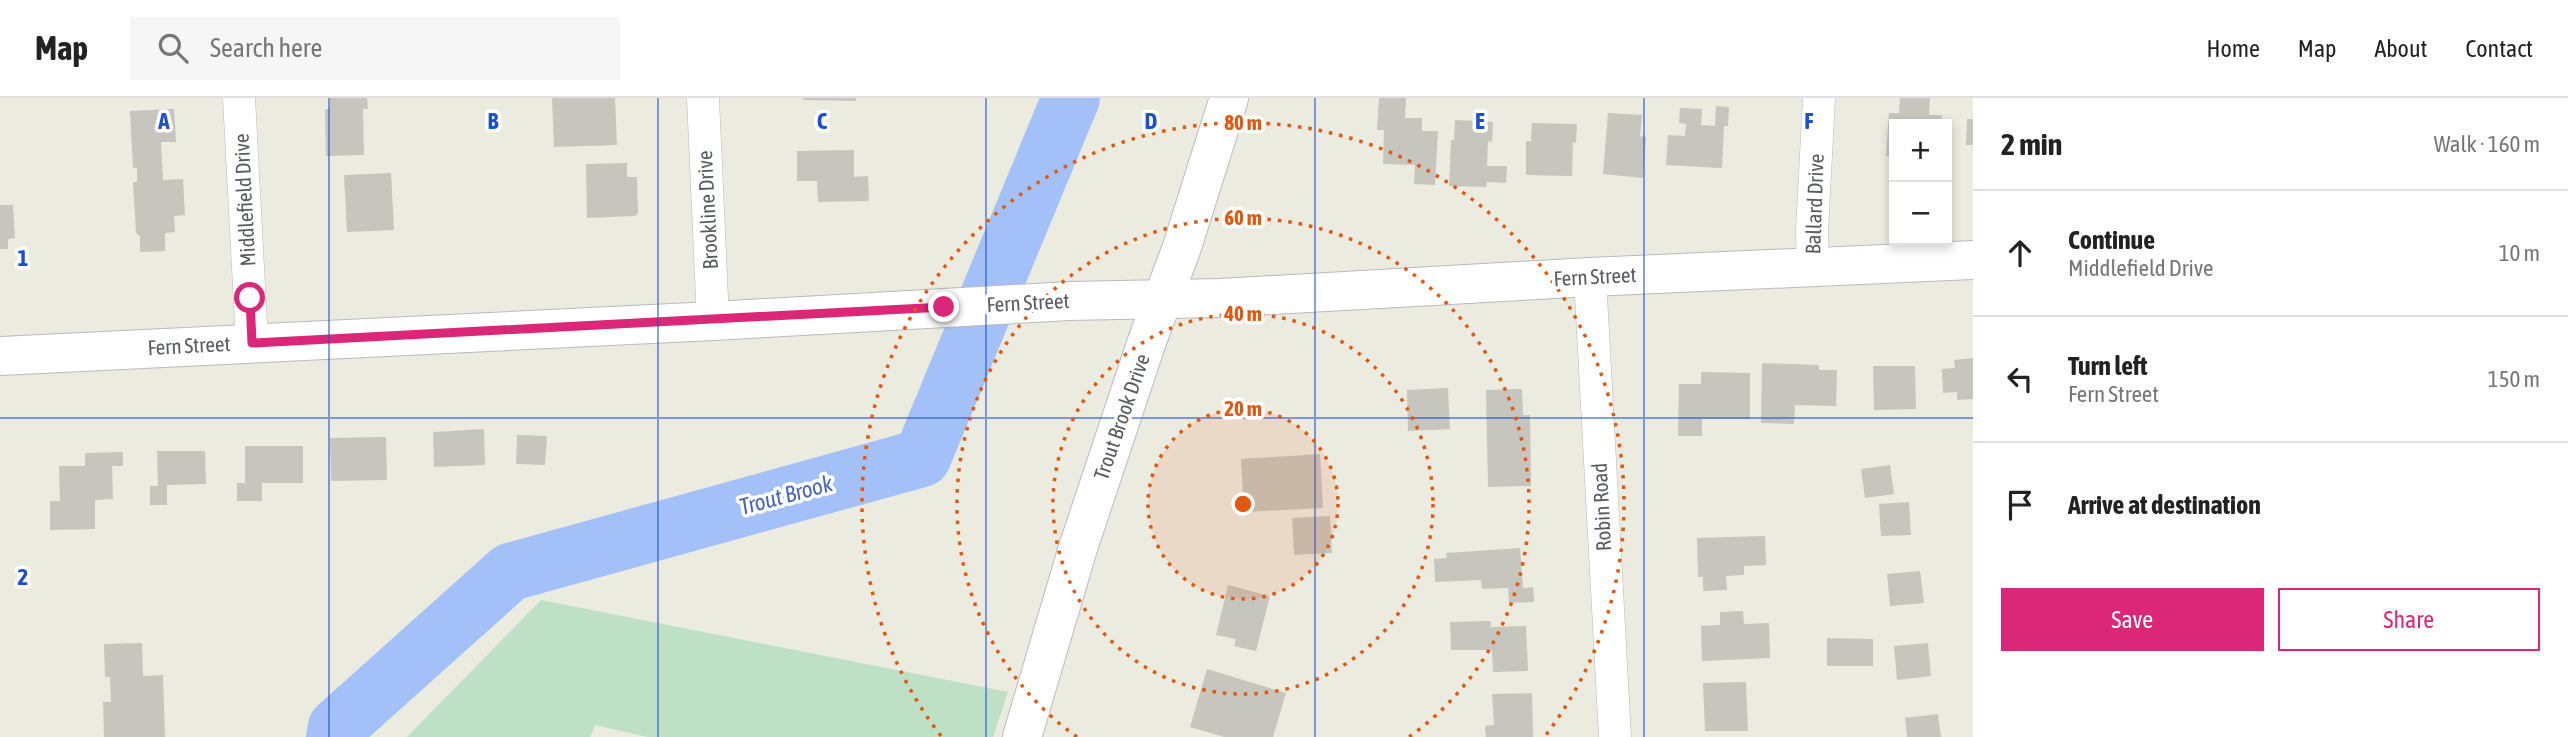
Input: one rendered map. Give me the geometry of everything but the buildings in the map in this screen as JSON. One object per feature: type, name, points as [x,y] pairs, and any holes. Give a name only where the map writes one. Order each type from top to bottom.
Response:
[{"type":"street","name":"Middlefield Drive","points":[[239,98],[252,343]]},
{"type":"street","name":"Brookline Drive","points":[[703,98],[713,321]]},
{"type":"street","name":"Trout Brook Drive","points":[[1022,737],[1078,548],[1229,98]]},
{"type":"street","name":"Ballard Drive","points":[[1813,267],[1812,231],[1819,98]]},
{"type":"street","name":"Fern Street","points":[[0,356],[944,307],[1220,298],[1590,277],[1973,260]]},
{"type":"street","name":"Robin Road","points":[[1590,277],[1615,737]]},
{"type":"green space","points":[[541,600],[1008,692],[993,737],[648,737],[595,725],[590,737],[407,737]]},
{"type":"waterway","name":"Trout Brook","points":[[335,737],[337,727],[510,572],[922,458],[1071,98]]},
{"type":"route","points":[[250,298],[252,343],[944,307]]}]
